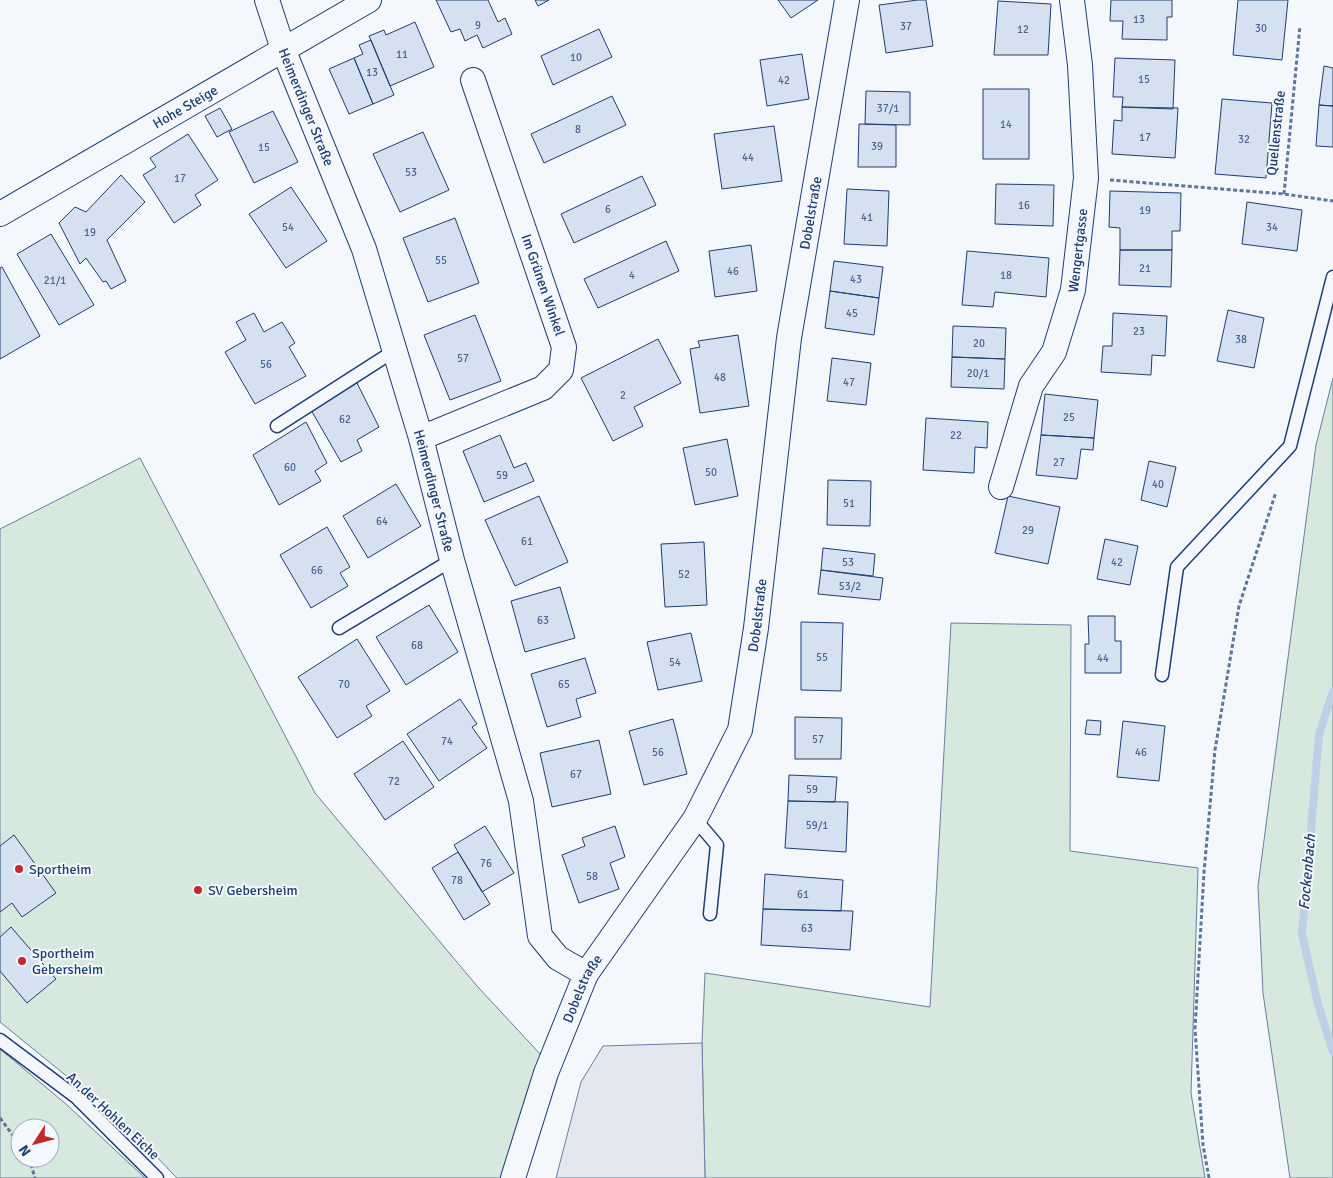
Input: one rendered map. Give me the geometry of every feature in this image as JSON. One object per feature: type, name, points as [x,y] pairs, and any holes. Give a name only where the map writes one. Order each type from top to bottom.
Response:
[{"type":"street","name":"Heimerdinger Straße","points":[[267,0],[283,49],[364,249],[421,438],[452,560],[521,801],[540,936],[558,958],[586,974]]},
{"type":"street","name":"Hohe Steige","points":[[0,214],[369,0]]},
{"type":"street","name":"Dobelstraße","points":[[513,1178],[546,1073],[586,974],[695,819],[740,730],[756,628],[788,338],[847,0]]},
{"type":"street","name":"Wengertgasse","points":[[1001,487],[1030,386],[1054,352],[1073,290],[1086,178],[1080,65],[1072,0]]},
{"type":"street","name":"Im Grünen Winkel","points":[[421,438],[543,388],[561,370],[564,347],[473,80]]},
{"type":"lane","points":[[1162,675],[1177,567],[1290,446],[1333,277]]},
{"type":"lane","points":[[276,426],[394,351]]},
{"type":"lane","points":[[339,628],[452,560]]},
{"type":"lane","points":[[695,819],[717,845],[710,914]]},
{"type":"lane","name":"An der Hohlen Eiche","points":[[0,1040],[76,1097],[157,1178]]},
{"type":"path","name":"Quellenstraße","points":[[1300,26],[1284,194],[1333,201]]},
{"type":"path","points":[[1109,180],[1284,194]]},
{"type":"path","points":[[1209,1178],[1204,1145],[1195,1029],[1204,872],[1215,750],[1239,606],[1276,491]]},
{"type":"path","points":[[0,1118],[10,1132]]},
{"type":"shaded area","points":[[1333,378],[1333,1178],[1290,1178],[1263,993],[1258,886],[1316,445]]},
{"type":"shaded area","name":"SV Gebersheim","points":[[140,458],[315,793],[477,986],[541,1055],[503,1178],[177,1178],[122,1121],[0,1022],[0,529]]},
{"type":"shaded area","points":[[951,623],[1071,625],[1070,851],[1198,868],[1191,1093],[1205,1178],[705,1178],[702,1043],[705,973],[930,1007]]},
{"type":"shaded area","points":[[702,1043],[705,1178],[556,1178],[581,1082],[603,1046]]},
{"type":"shaded area","points":[[0,1049],[66,1104],[145,1178],[0,1178]]},
{"type":"building","points":[[436,0],[488,0],[498,22],[505,18],[512,34],[483,48],[477,35],[465,41],[460,29],[451,32]]},
{"type":"building","points":[[535,0],[549,0],[538,6]]},
{"type":"building","points":[[778,0],[818,0],[791,18]]},
{"type":"building","points":[[926,0],[933,46],[886,53],[879,5]]},
{"type":"building","points":[[1111,0],[1172,0],[1172,17],[1167,17],[1167,40],[1122,39],[1123,21],[1110,21]]},
{"type":"building","points":[[1238,0],[1288,0],[1282,60],[1233,55]]},
{"type":"building","points":[[998,1],[1051,4],[1048,55],[994,55]]},
{"type":"building","points":[[415,22],[434,67],[390,86],[369,36],[384,30],[386,35]]},
{"type":"building","points":[[599,29],[612,57],[553,85],[541,56]]},
{"type":"building","points":[[371,40],[394,95],[373,104],[354,58],[363,54],[359,45]]},
{"type":"building","points":[[802,54],[809,99],[767,106],[760,60]]},
{"type":"building","points":[[354,58],[373,104],[349,114],[329,69]]},
{"type":"building","points":[[1115,58],[1175,60],[1173,109],[1122,107],[1123,97],[1113,97]]},
{"type":"building","points":[[1324,66],[1333,68],[1333,106],[1319,105]]},
{"type":"building","points":[[983,89],[1029,89],[1029,159],[983,159]]},
{"type":"building","points":[[866,91],[910,92],[910,125],[865,124]]},
{"type":"building","points":[[612,96],[626,125],[544,163],[531,134]]},
{"type":"building","points":[[1222,99],[1272,103],[1266,178],[1215,174]]},
{"type":"building","points":[[1319,105],[1333,106],[1333,147],[1316,146]]},
{"type":"building","points":[[1122,107],[1178,108],[1175,158],[1112,154],[1114,120],[1122,121]]},
{"type":"building","points":[[220,108],[232,129],[217,137],[205,116]]},
{"type":"building","points":[[273,111],[298,162],[254,183],[229,132]]},
{"type":"building","points":[[859,124],[896,125],[896,167],[858,167]]},
{"type":"building","points":[[774,126],[782,181],[722,189],[714,134]]},
{"type":"building","points":[[423,132],[449,190],[400,212],[373,154]]},
{"type":"building","points":[[188,134],[218,180],[195,195],[201,205],[174,223],[143,175],[156,167],[150,158]]},
{"type":"building","points":[[121,175],[145,202],[107,240],[126,281],[111,289],[106,281],[103,282],[86,258],[80,264],[59,223],[75,207],[86,212]]},
{"type":"building","points":[[642,176],[656,205],[574,243],[561,214]]},
{"type":"building","points":[[996,184],[1054,185],[1053,226],[995,224]]},
{"type":"building","points":[[291,187],[327,241],[286,268],[249,214]]},
{"type":"building","points":[[847,189],[889,191],[887,246],[844,244]]},
{"type":"building","points":[[1110,191],[1181,193],[1180,231],[1172,231],[1172,250],[1120,250],[1120,228],[1109,227]]},
{"type":"building","points":[[1247,202],[1302,210],[1297,251],[1242,244]]},
{"type":"building","points":[[455,218],[479,283],[428,302],[403,238]]},
{"type":"building","points":[[51,234],[94,305],[59,325],[17,254]]},
{"type":"building","points":[[666,241],[679,271],[598,308],[584,279]]},
{"type":"building","points":[[751,245],[757,291],[715,297],[709,251]]},
{"type":"building","points":[[1120,250],[1172,250],[1171,287],[1119,285]]},
{"type":"building","points":[[967,251],[1049,258],[1046,297],[995,292],[993,307],[962,305]]},
{"type":"building","points":[[834,261],[883,267],[879,298],[830,291]]},
{"type":"building","points":[[2,267],[40,336],[0,359],[0,268]]},
{"type":"building","points":[[830,291],[879,298],[874,335],[825,328]]},
{"type":"building","points":[[1228,310],[1264,318],[1254,368],[1217,361]]},
{"type":"building","points":[[254,313],[264,332],[282,322],[295,343],[289,347],[306,376],[255,404],[225,352],[246,340],[236,322]]},
{"type":"building","points":[[1113,313],[1167,316],[1165,356],[1152,355],[1151,375],[1101,372],[1103,346],[1112,346]]},
{"type":"building","points":[[475,315],[501,381],[450,400],[424,335]]},
{"type":"building","points":[[953,326],[1006,328],[1005,359],[952,357]]},
{"type":"building","points":[[738,335],[749,406],[700,413],[690,349],[700,347],[698,341]]},
{"type":"building","points":[[658,339],[681,383],[634,407],[643,426],[613,441],[581,378]]},
{"type":"building","points":[[952,357],[1005,359],[1004,389],[951,387]]},
{"type":"building","points":[[832,358],[871,363],[866,405],[827,401]]},
{"type":"building","points":[[357,383],[379,427],[357,440],[362,451],[341,462],[311,410]]},
{"type":"building","points":[[1045,394],[1098,400],[1094,438],[1041,435]]},
{"type":"building","points":[[926,418],[988,422],[987,448],[975,447],[974,473],[923,470]]},
{"type":"building","points":[[306,422],[327,463],[315,471],[321,481],[279,505],[253,455]]},
{"type":"building","points":[[500,435],[514,468],[526,463],[534,481],[484,502],[463,451]]},
{"type":"building","points":[[1041,435],[1094,438],[1093,450],[1081,449],[1077,479],[1036,475]]},
{"type":"building","points":[[727,439],[738,496],[695,505],[683,448]]},
{"type":"building","points":[[1149,461],[1176,467],[1167,507],[1141,500]]},
{"type":"building","points":[[828,480],[871,481],[870,526],[827,525]]},
{"type":"building","points":[[396,484],[421,526],[368,558],[343,516]]},
{"type":"building","points":[[539,496],[568,562],[515,586],[485,520]]},
{"type":"building","points":[[1008,496],[1060,507],[1048,564],[995,553]]},
{"type":"building","points":[[327,527],[350,567],[340,573],[348,586],[311,608],[280,555]]},
{"type":"building","points":[[1105,539],[1138,546],[1130,585],[1097,579]]},
{"type":"building","points":[[704,542],[707,605],[665,607],[661,544]]},
{"type":"building","points":[[823,548],[875,554],[873,576],[821,570]]},
{"type":"building","points":[[821,570],[883,578],[880,600],[818,594]]},
{"type":"building","points":[[560,587],[575,638],[525,652],[511,601]]},
{"type":"building","points":[[429,605],[458,652],[406,685],[376,637]]},
{"type":"building","points":[[1088,616],[1115,616],[1115,641],[1121,641],[1121,673],[1085,673],[1085,644],[1089,644]]},
{"type":"building","points":[[801,622],[843,623],[841,691],[801,690]]},
{"type":"building","points":[[691,633],[702,681],[658,690],[647,642]]},
{"type":"building","points":[[357,639],[390,691],[366,706],[372,716],[337,738],[298,677]]},
{"type":"building","points":[[585,658],[596,693],[576,699],[581,717],[547,727],[531,674]]},
{"type":"building","points":[[460,699],[477,724],[472,727],[487,748],[439,781],[407,734]]},
{"type":"building","points":[[795,717],[842,718],[841,759],[795,759]]},
{"type":"building","points":[[673,719],[687,774],[644,785],[629,731]]},
{"type":"building","points":[[1087,720],[1101,721],[1100,735],[1085,734]]},
{"type":"building","points":[[1123,721],[1165,726],[1159,781],[1117,777]]},
{"type":"building","points":[[599,740],[611,794],[552,807],[540,753]]},
{"type":"building","points":[[403,741],[434,787],[385,820],[354,774]]},
{"type":"building","points":[[789,775],[837,777],[835,802],[788,801]]},
{"type":"building","points":[[788,801],[848,802],[846,852],[785,848]]},
{"type":"building","points":[[485,826],[514,873],[482,892],[454,845]]},
{"type":"building","points":[[615,826],[625,857],[610,863],[619,889],[579,903],[562,855],[585,846],[582,838]]},
{"type":"building","name":"Sportheim","points":[[14,835],[56,893],[22,917],[12,903],[0,912],[0,846]]},
{"type":"building","points":[[458,852],[490,904],[464,920],[432,868]]},
{"type":"building","points":[[765,874],[843,880],[841,911],[763,909]]},
{"type":"building","points":[[763,909],[853,911],[850,950],[761,945]]},
{"type":"building","points":[[11,927],[56,979],[27,1003],[0,971],[0,937]]},
{"type":"waterway","name":"Fockenbach","points":[[1333,691],[1319,735],[1302,934],[1318,1004],[1333,1052]]},
{"type":"place","name":"Sportheim","points":[[19,869]]},
{"type":"place","name":"SV Gebersheim","points":[[198,890]]},
{"type":"place","name":"Sportheim Gebersheim","points":[[22,961]]}]
